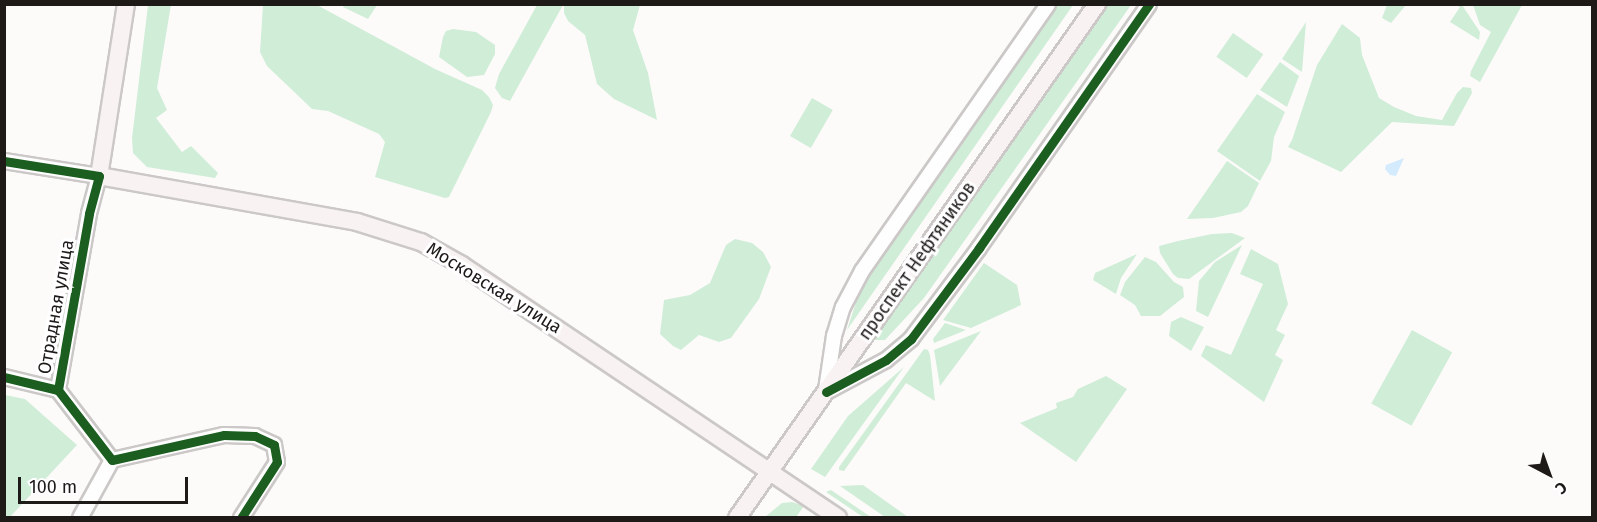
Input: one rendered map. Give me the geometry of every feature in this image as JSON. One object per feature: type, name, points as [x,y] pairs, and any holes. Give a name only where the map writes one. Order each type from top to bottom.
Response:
[{"type":"main road","points":[[99,176],[126,4]]},
{"type":"main road","name":"проспект Нефтяников","points":[[737,518],[1097,4]]},
{"type":"main road","name":"Московская улица","points":[[99,176],[357,222],[421,242],[472,271],[838,518]]},
{"type":"street","points":[[826,392],[834,336],[843,307],[862,271],[1048,4]]},
{"type":"street","points":[[826,392],[886,360],[911,339],[979,248],[1149,4]]},
{"type":"street","name":"Московская улица","points":[[4,161],[99,176]]},
{"type":"street","name":"Отрадная улица","points":[[4,377],[58,390],[89,214],[99,176]]},
{"type":"street","points":[[58,390],[112,460]]},
{"type":"street","points":[[80,518],[112,460],[224,435],[255,436],[267,440],[277,451],[277,462],[241,518]]},
{"type":"green space","points":[[344,4],[377,5],[368,19],[343,7]]},
{"type":"green space","points":[[148,5],[171,5],[157,88],[167,110],[156,118],[182,152],[191,146],[218,173],[215,178],[147,167],[133,153],[132,138]]},
{"type":"green space","points":[[263,5],[317,5],[435,69],[482,90],[489,97],[493,105],[491,112],[449,197],[445,198],[375,177],[385,142],[379,134],[328,111],[312,109],[267,66],[260,52]]},
{"type":"green space","points":[[537,5],[563,5],[510,101],[502,98],[495,88],[499,74]]},
{"type":"green space","points":[[564,5],[640,5],[633,30],[648,73],[657,120],[614,99],[597,84],[585,35],[568,21],[564,13]]},
{"type":"green space","points":[[1058,5],[1073,5],[847,330],[860,290]]},
{"type":"green space","points":[[1107,5],[1131,5],[924,298],[885,340],[873,340]]},
{"type":"green space","points":[[1387,5],[1406,5],[1391,23],[1382,18]]},
{"type":"green space","points":[[1456,5],[1462,5],[1480,32],[1479,40],[1450,22],[1460,7]]},
{"type":"green space","points":[[1473,5],[1522,5],[1480,82],[1470,76],[1471,71],[1491,32],[1480,25]]},
{"type":"green space","points":[[1306,22],[1302,72],[1282,59]]},
{"type":"green space","points":[[1342,24],[1360,38],[1362,55],[1379,98],[1394,107],[1416,116],[1442,120],[1457,93],[1463,87],[1471,88],[1472,93],[1454,126],[1392,122],[1341,172],[1288,147],[1317,65]]},
{"type":"green space","points":[[453,29],[476,32],[495,45],[495,54],[484,75],[467,77],[439,57],[446,31]]},
{"type":"green space","points":[[1233,33],[1263,54],[1247,78],[1216,57]]},
{"type":"green space","points":[[1280,62],[1299,76],[1287,107],[1260,90]]},
{"type":"green space","points":[[1257,94],[1285,112],[1274,137],[1271,161],[1260,181],[1217,151]]},
{"type":"green space","points":[[812,98],[833,110],[811,148],[790,136]]},
{"type":"green space","points":[[1227,161],[1259,183],[1248,206],[1241,212],[1213,218],[1187,219]]},
{"type":"green space","points":[[1232,233],[1245,238],[1189,279],[1178,278],[1173,274],[1160,253],[1159,246],[1212,234]]},
{"type":"green space","points":[[735,239],[752,243],[763,252],[771,267],[759,299],[731,338],[719,342],[699,335],[681,350],[673,346],[660,334],[664,300],[690,295],[710,283],[726,245]]},
{"type":"green space","points":[[1242,245],[1208,317],[1196,311],[1199,281],[1215,262]]},
{"type":"green space","points":[[1251,249],[1278,264],[1288,304],[1276,330],[1285,335],[1275,355],[1283,360],[1264,402],[1201,356],[1206,345],[1231,355],[1263,284],[1240,274]]},
{"type":"green space","points":[[1137,254],[1121,278],[1116,294],[1093,280],[1095,273]]},
{"type":"green space","points":[[1145,257],[1156,262],[1174,282],[1183,287],[1184,297],[1160,316],[1141,316],[1135,305],[1120,295],[1125,282]]},
{"type":"green space","points":[[984,263],[1017,285],[1021,305],[971,328],[943,320]]},
{"type":"green space","points":[[1181,317],[1204,327],[1191,351],[1169,336],[1171,322]]},
{"type":"green space","points":[[945,323],[966,330],[934,343],[933,339]]},
{"type":"green space","points":[[1412,330],[1452,352],[1412,426],[1371,403]]},
{"type":"green space","points":[[981,331],[940,386],[934,350]]},
{"type":"green space","points":[[924,349],[928,350],[930,355],[935,401],[906,383],[844,471],[839,470],[839,467]]},
{"type":"green space","points":[[904,367],[825,477],[811,469],[848,416]]},
{"type":"green space","points":[[1106,376],[1127,389],[1076,462],[1020,423],[1057,408],[1056,403],[1073,397],[1078,389]]},
{"type":"green space","points":[[5,395],[25,399],[77,445],[9,518],[4,517]]},
{"type":"green space","points":[[863,485],[908,517],[885,517],[840,486]]},
{"type":"green space","points":[[831,490],[871,517],[863,517],[826,492]]},
{"type":"green space","points":[[792,502],[804,506],[796,517],[765,517],[782,503]]},
{"type":"water","points":[[1404,158],[1396,176],[1390,175],[1385,169],[1386,165]]},
{"type":"cycle path","points":[[826,392],[886,360],[911,339],[979,248],[1149,4]]},
{"type":"cycle path","points":[[4,161],[99,176],[89,214],[58,390],[4,377]]},
{"type":"cycle path","points":[[58,390],[112,460],[224,435],[255,436],[274,445],[277,462],[241,518]]}]
